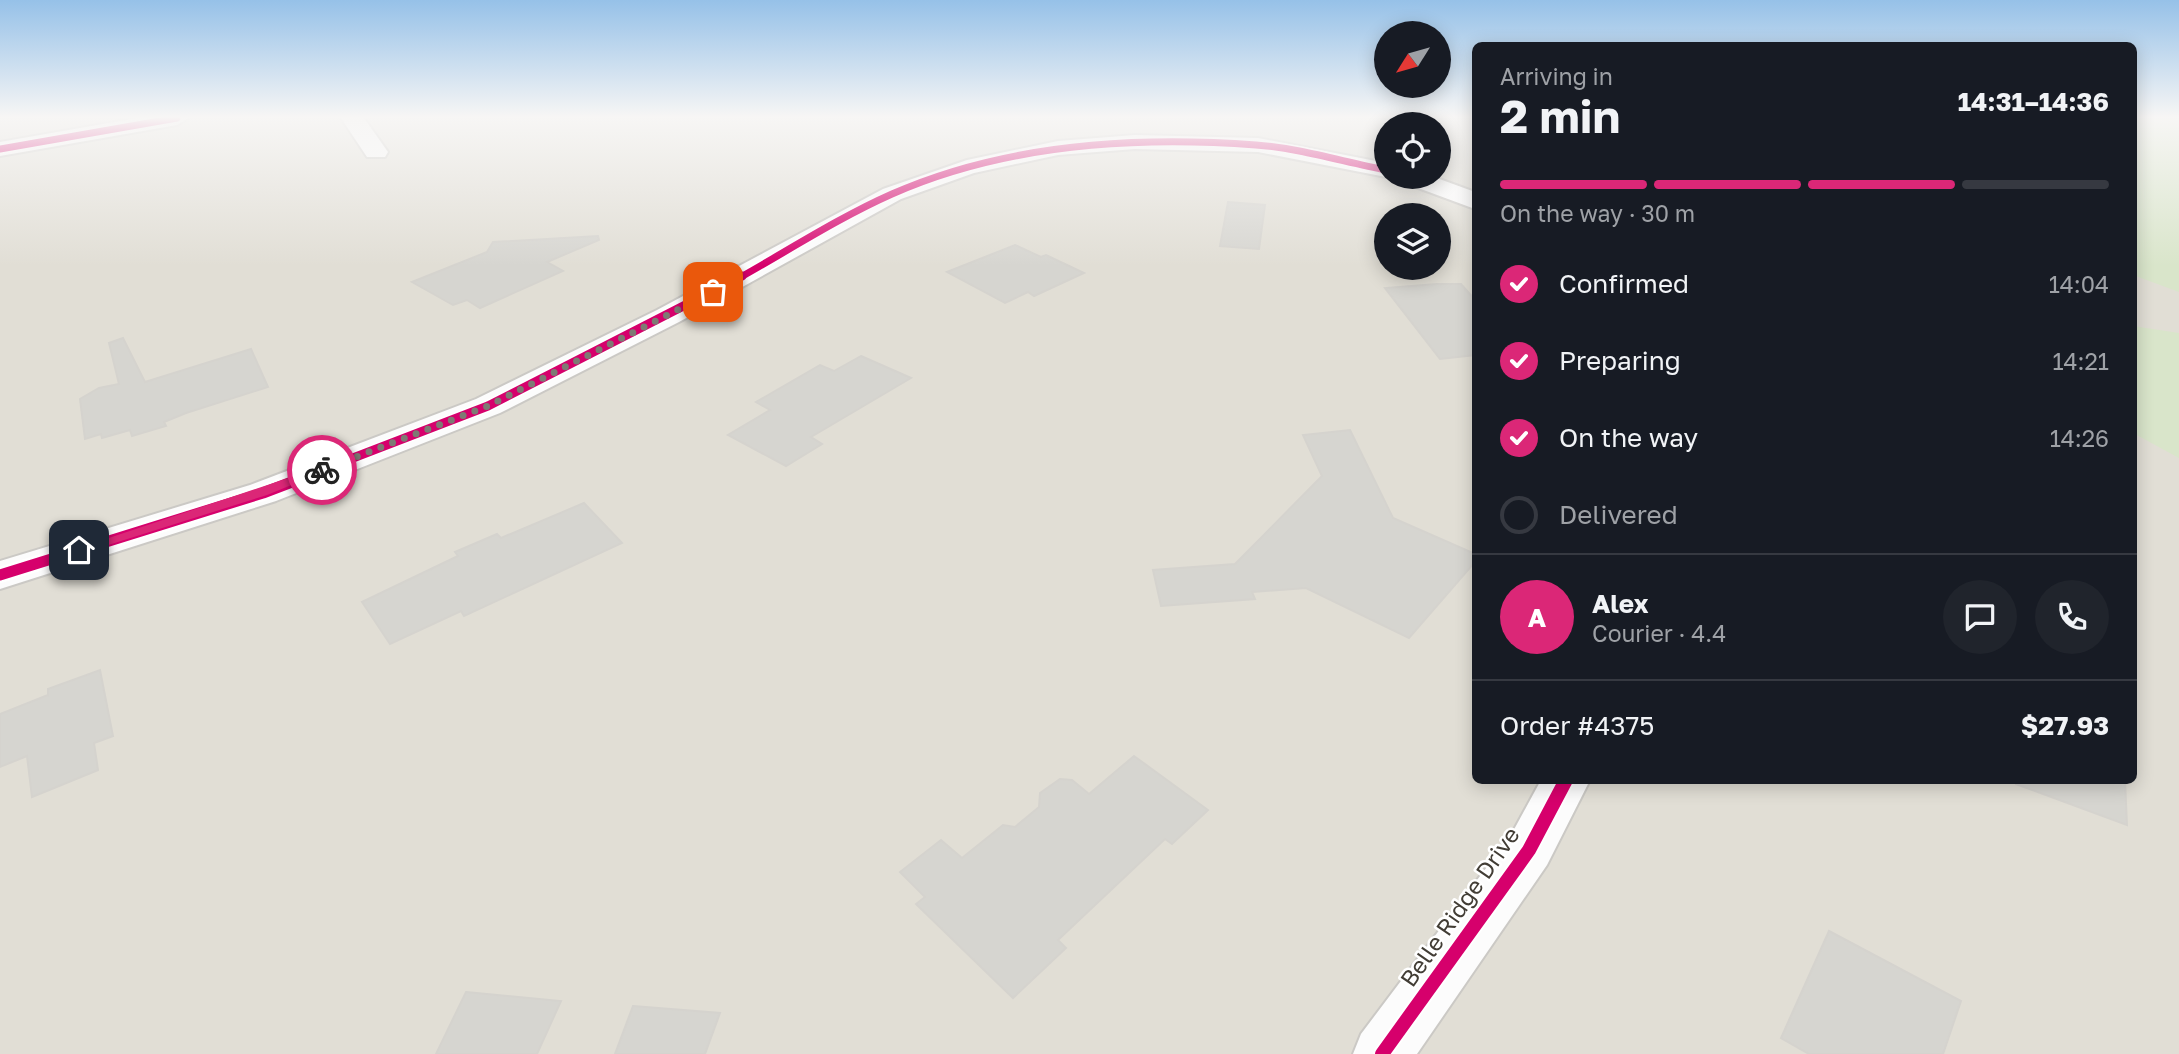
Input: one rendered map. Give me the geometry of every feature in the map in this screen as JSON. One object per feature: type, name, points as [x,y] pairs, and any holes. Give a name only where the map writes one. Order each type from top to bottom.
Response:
[{"type":"street","points":[[0,575],[263,492],[488,406],[668,316],[892,194],[966,167]]},
{"type":"street","points":[[1443,189],[1472,200]]},
{"type":"street","name":"Belle Ridge Drive","points":[[1382,1054],[1529,850],[1564,784]]},
{"type":"shaded area","points":[[0,167],[1374,167],[1374,189],[1451,189],[1451,167],[1472,167],[1472,784],[2137,784],[2137,244],[2179,259],[2179,1054],[0,1054]]},
{"type":"green space","points":[[2137,167],[2179,167],[2179,292],[2137,276]]},
{"type":"green space","points":[[2137,327],[2179,333],[2179,458],[2137,435]]},
{"type":"building","points":[[1228,202],[1265,205],[1259,249],[1220,246]]},
{"type":"building","points":[[598,236],[599,240],[547,262],[563,271],[480,308],[467,300],[453,305],[412,282],[487,252],[493,242]]},
{"type":"building","points":[[1015,245],[1041,257],[1046,255],[1084,273],[1034,296],[1028,292],[1005,303],[947,272]]},
{"type":"building","points":[[1461,284],[1472,297],[1472,355],[1440,359],[1385,288]]},
{"type":"building","points":[[123,338],[145,382],[251,349],[268,387],[186,413],[164,422],[166,426],[132,436],[130,430],[102,438],[101,434],[85,439],[80,399],[99,388],[119,384],[109,343]]},
{"type":"building","points":[[861,356],[911,378],[811,437],[822,444],[786,466],[728,435],[770,410],[756,402],[820,365],[834,371]]},
{"type":"building","points":[[1350,430],[1393,518],[1472,553],[1472,565],[1409,638],[1306,588],[1252,592],[1255,599],[1161,606],[1153,570],[1235,564],[1322,476],[1303,435]]},
{"type":"building","points":[[584,503],[622,543],[464,616],[461,611],[390,644],[362,602],[458,556],[455,552],[497,534],[501,538]]},
{"type":"building","points":[[100,670],[113,736],[94,743],[98,770],[32,797],[27,756],[0,767],[0,714],[48,695],[48,689]]},
{"type":"building","points":[[1134,756],[1208,810],[1172,844],[1165,839],[1058,940],[1066,948],[1013,998],[916,904],[925,897],[900,872],[941,840],[962,858],[1003,825],[1015,827],[1039,807],[1040,793],[1060,779],[1072,780],[1089,794]]},
{"type":"building","points":[[2016,784],[2125,784],[2127,825]]},
{"type":"building","points":[[1829,931],[1961,1001],[1943,1054],[1809,1054],[1781,1038]]},
{"type":"building","points":[[466,992],[561,1001],[537,1054],[436,1054]]},
{"type":"building","points":[[633,1006],[720,1013],[705,1054],[615,1054]]},
{"type":"cycle path","points":[[0,575],[263,493],[488,406],[668,316],[892,194],[966,167]]},
{"type":"cycle path","points":[[1382,1054],[1529,850],[1564,784]]},
{"type":"way so far","points":[[322,470],[488,406],[713,292]]},
{"type":"route","points":[[79,550],[263,492],[322,470]]}]
